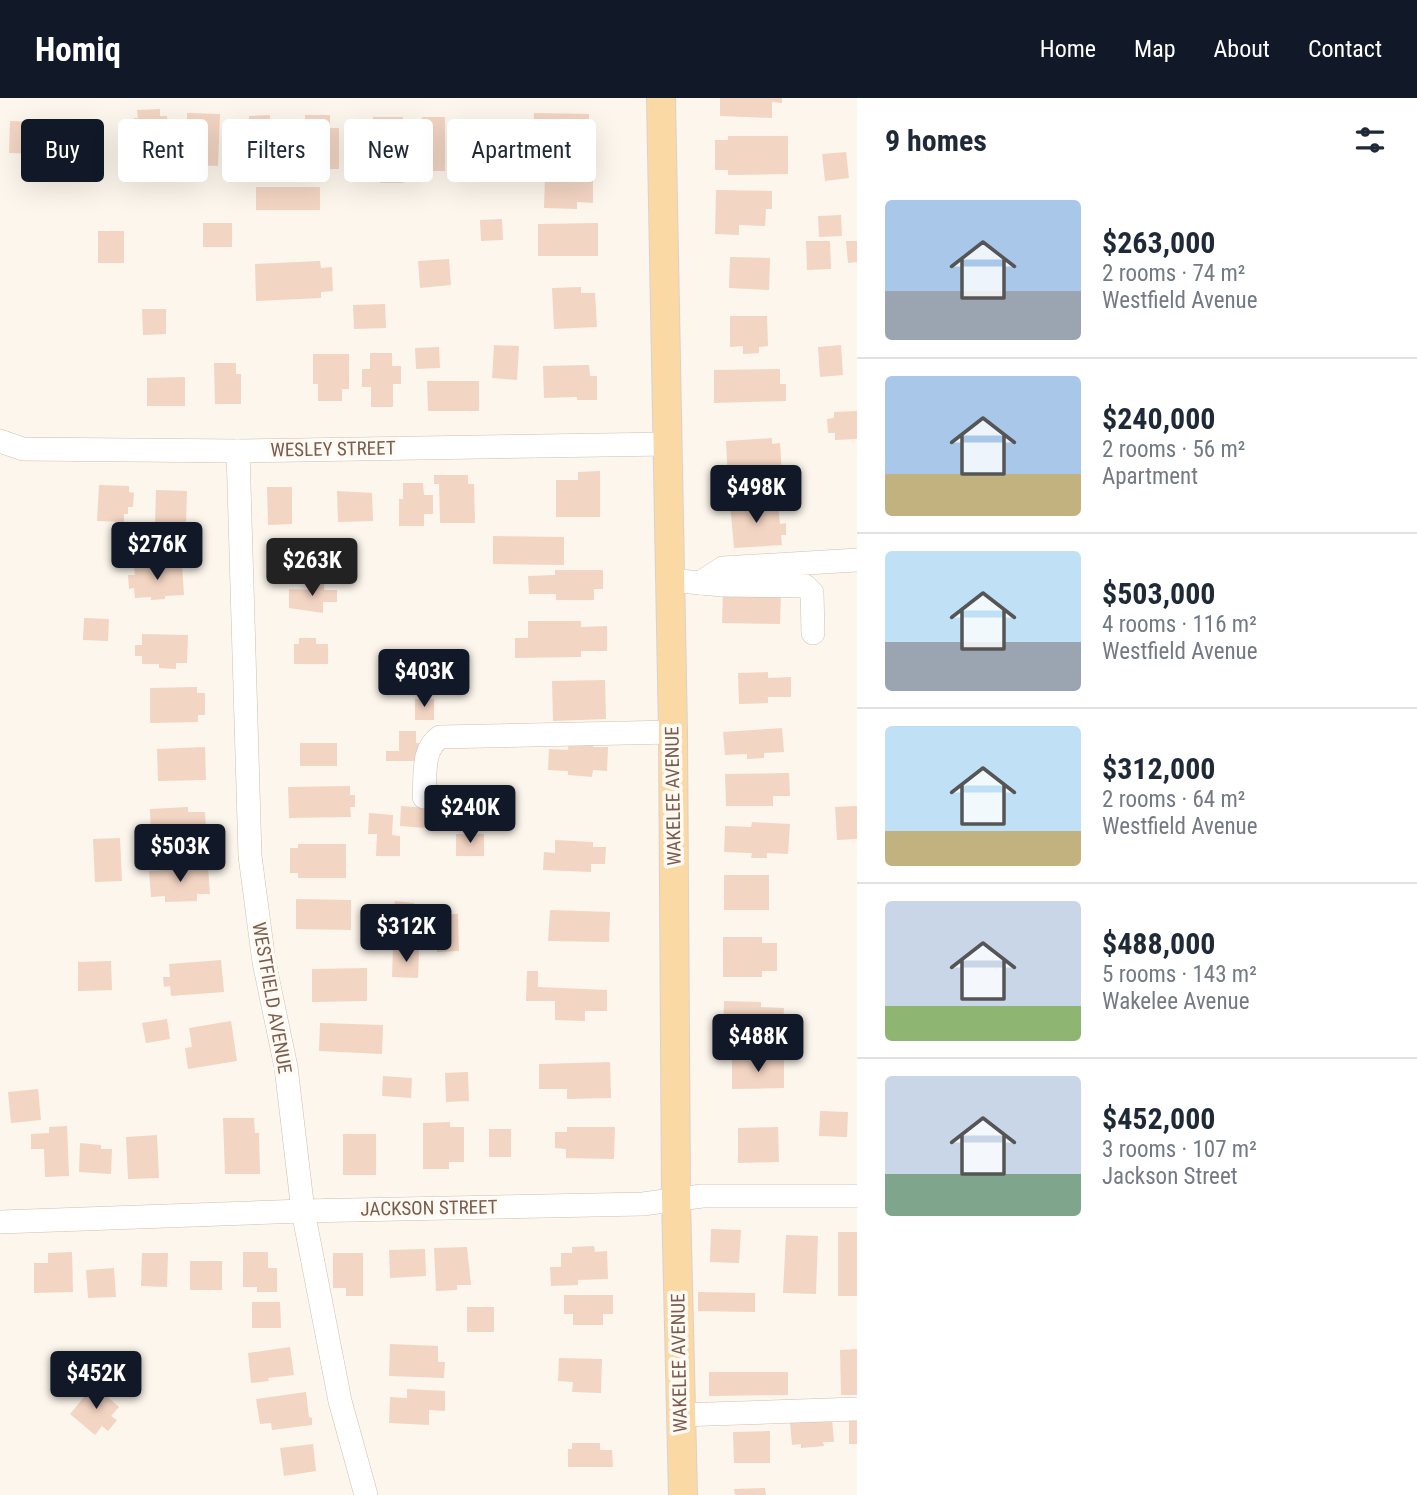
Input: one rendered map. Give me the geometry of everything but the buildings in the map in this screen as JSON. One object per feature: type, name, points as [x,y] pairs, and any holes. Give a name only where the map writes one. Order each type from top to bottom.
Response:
[{"type":"main road","name":"WAKELEE AVENUE","points":[[661,98],[673,733],[679,1415],[683,1495]]},
{"type":"street","name":"WESLEY STREET","points":[[0,441],[23,449],[238,451],[667,444]]},
{"type":"street","name":"WESTFIELD AVENUE","points":[[238,451],[250,856],[264,962],[286,1067],[303,1210],[340,1401],[366,1495]]},
{"type":"street","points":[[700,583],[723,568],[857,560]]},
{"type":"street","points":[[669,580],[805,586],[812,593],[813,633]]},
{"type":"street","points":[[424,797],[427,752],[432,743],[440,737],[673,733]]},
{"type":"street","name":"JACKSON STREET","points":[[0,1222],[303,1210],[643,1204],[702,1196],[857,1196]]},
{"type":"street","points":[[679,1415],[857,1409]]}]
